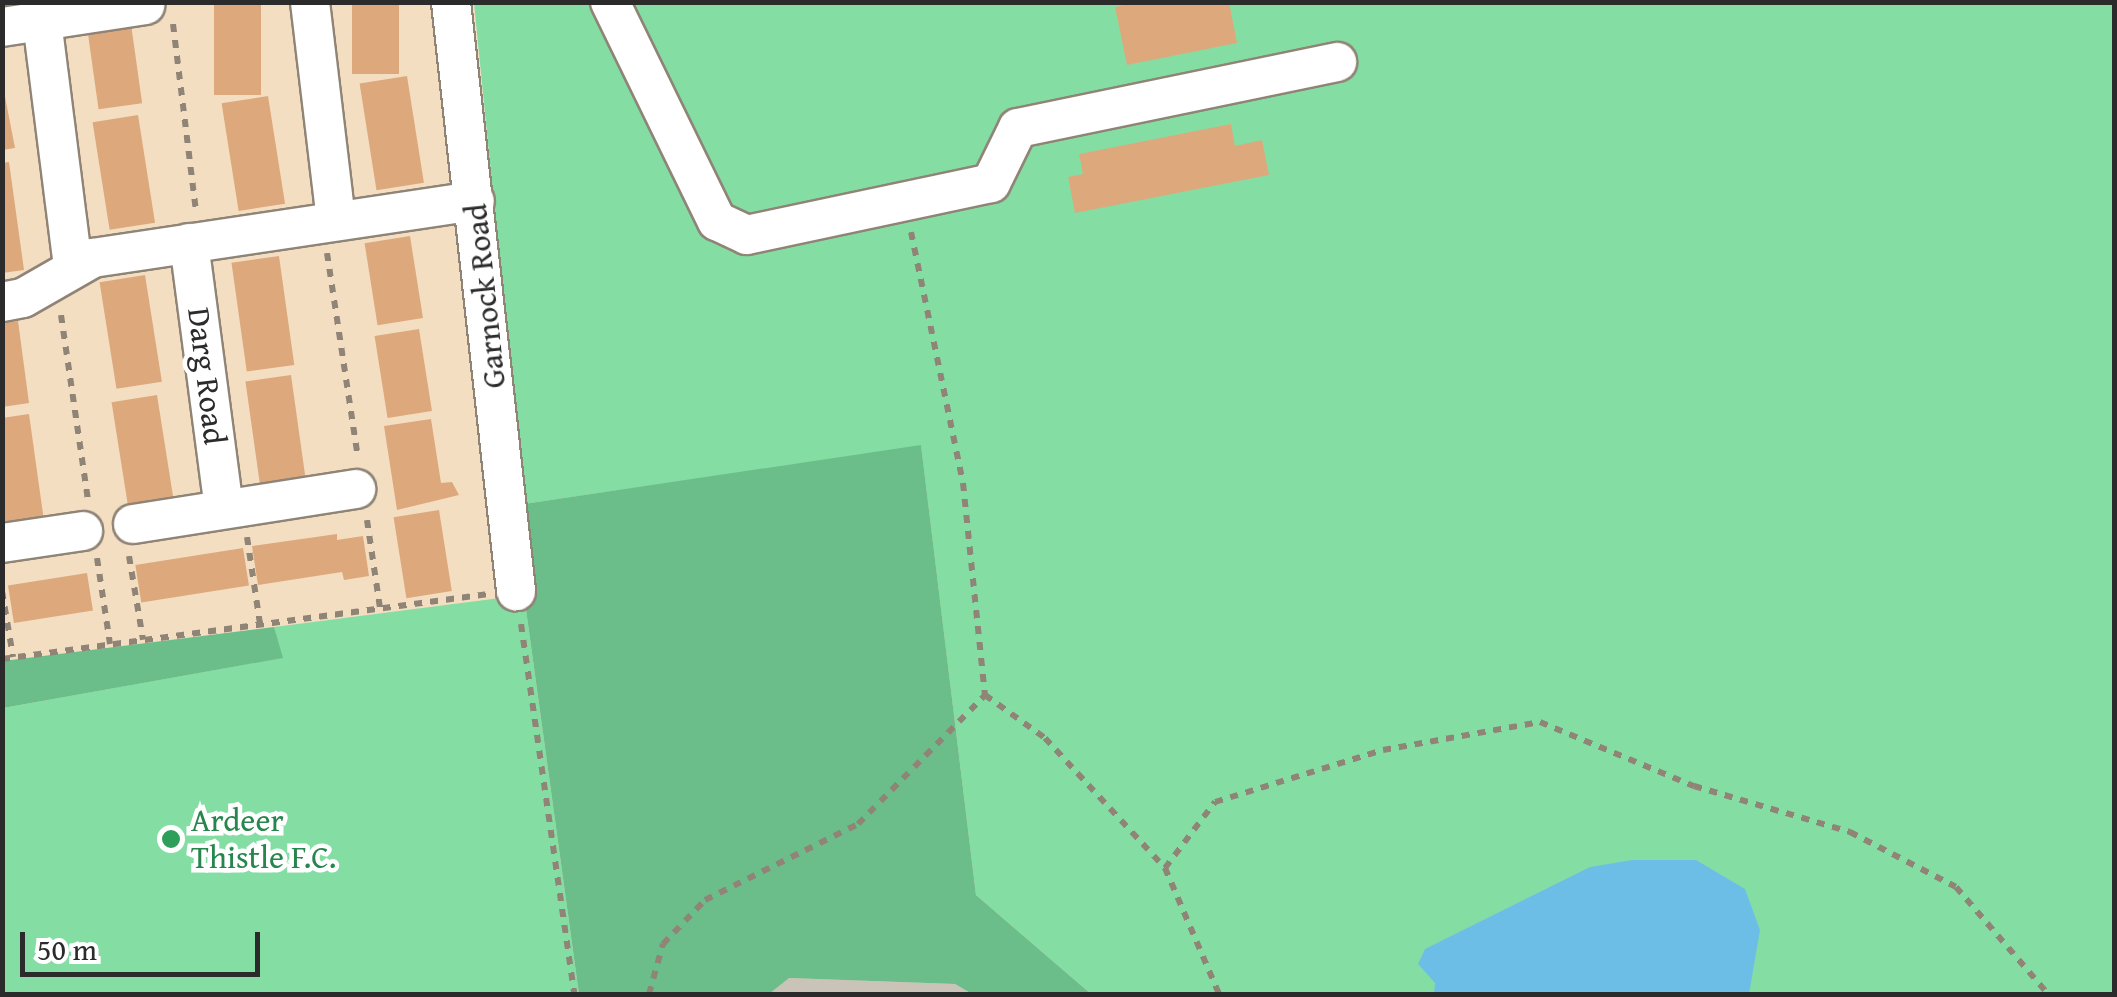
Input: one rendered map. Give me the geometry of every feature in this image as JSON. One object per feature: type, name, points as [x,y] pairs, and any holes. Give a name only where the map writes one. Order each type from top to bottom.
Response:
[{"type":"street","points":[[310,2],[329,221]]},
{"type":"street","name":"Garnock Road","points":[[452,2],[516,590]]},
{"type":"street","points":[[610,2],[717,222],[731,232],[747,235],[991,184],[1018,128],[1337,62]]},
{"type":"street","points":[[2,28],[158,9]]},
{"type":"street","points":[[42,22],[64,274]]},
{"type":"street","points":[[2,302],[24,298],[93,258],[475,201]]},
{"type":"street","name":"Darg Road","points":[[195,242],[233,507]]},
{"type":"street","points":[[130,534],[233,507],[360,487]]},
{"type":"street","points":[[2,543],[89,530]]},
{"type":"path","points":[[158,9],[195,242]]},
{"type":"path","points":[[905,202],[963,483],[985,695],[1044,738],[1165,868],[1179,887],[1219,994]]},
{"type":"path","points":[[329,221],[360,487],[380,608]]},
{"type":"path","points":[[64,274],[89,530],[110,644]]},
{"type":"path","points":[[233,507],[260,624]]},
{"type":"path","points":[[130,534],[143,640]]},
{"type":"path","points":[[2,658],[516,590],[574,994]]},
{"type":"path","points":[[2,591],[13,657]]},
{"type":"path","points":[[648,994],[664,944],[705,900],[858,824],[985,695]]},
{"type":"path","points":[[1165,868],[1215,802],[1382,750],[1540,722],[1694,786],[1850,832],[1956,887],[2048,994]]},
{"type":"shaded area","points":[[788,978],[955,984],[972,994],[769,994]]},
{"type":"green space","points":[[474,3],[2114,3],[2114,994],[1091,994],[976,895],[921,446],[524,504]]},
{"type":"green space","points":[[921,445],[976,895],[1091,994],[972,994],[955,984],[789,978],[769,994],[579,994],[524,595],[524,504]]},
{"type":"green space","points":[[524,595],[579,994],[3,994],[3,708],[281,658],[274,627]]},
{"type":"green space","points":[[274,627],[283,658],[3,708],[3,661]]},
{"type":"water","points":[[1632,860],[1696,860],[1745,889],[1760,930],[1749,994],[1434,994],[1435,983],[1418,964],[1425,949],[1590,867]]},
{"type":"building","points":[[214,2],[261,2],[261,95],[214,95]]},
{"type":"building","points":[[352,2],[399,2],[399,74],[352,74]]},
{"type":"building","points":[[1138,2],[1229,2],[1237,43],[1127,65],[1115,7]]},
{"type":"building","points":[[131,24],[142,103],[99,109],[87,30]]},
{"type":"building","points":[[407,76],[424,183],[376,190],[360,84]]},
{"type":"building","points":[[2,81],[15,148],[2,150]]},
{"type":"building","points":[[268,96],[285,204],[239,211],[222,103]]},
{"type":"building","points":[[138,115],[155,223],[110,230],[93,122]]},
{"type":"building","points":[[1231,124],[1235,146],[1262,140],[1269,175],[1075,213],[1068,177],[1083,174],[1079,154]]},
{"type":"building","points":[[9,162],[24,270],[2,273],[2,163]]},
{"type":"building","points":[[410,236],[423,318],[378,325],[365,243]]},
{"type":"building","points":[[279,256],[294,365],[247,372],[231,263]]},
{"type":"building","points":[[145,275],[162,382],[116,389],[100,282]]},
{"type":"building","points":[[18,321],[29,403],[2,407],[2,323]]},
{"type":"building","points":[[419,329],[432,411],[388,418],[375,336]]},
{"type":"building","points":[[291,375],[306,481],[260,487],[245,381]]},
{"type":"building","points":[[157,395],[174,502],[128,509],[112,402]]},
{"type":"building","points":[[29,414],[44,521],[2,526],[2,418]]},
{"type":"building","points":[[431,419],[441,483],[452,482],[459,495],[397,510],[384,426]]},
{"type":"building","points":[[439,510],[452,591],[406,598],[394,517]]},
{"type":"building","points":[[337,534],[337,540],[363,536],[369,576],[344,580],[342,572],[258,585],[252,546]]},
{"type":"building","points":[[243,548],[249,586],[141,603],[135,565]]},
{"type":"building","points":[[87,573],[93,611],[14,623],[8,586]]},
{"type":"place","name":"Ardeer Thistle F.C.","points":[[171,839]]}]
